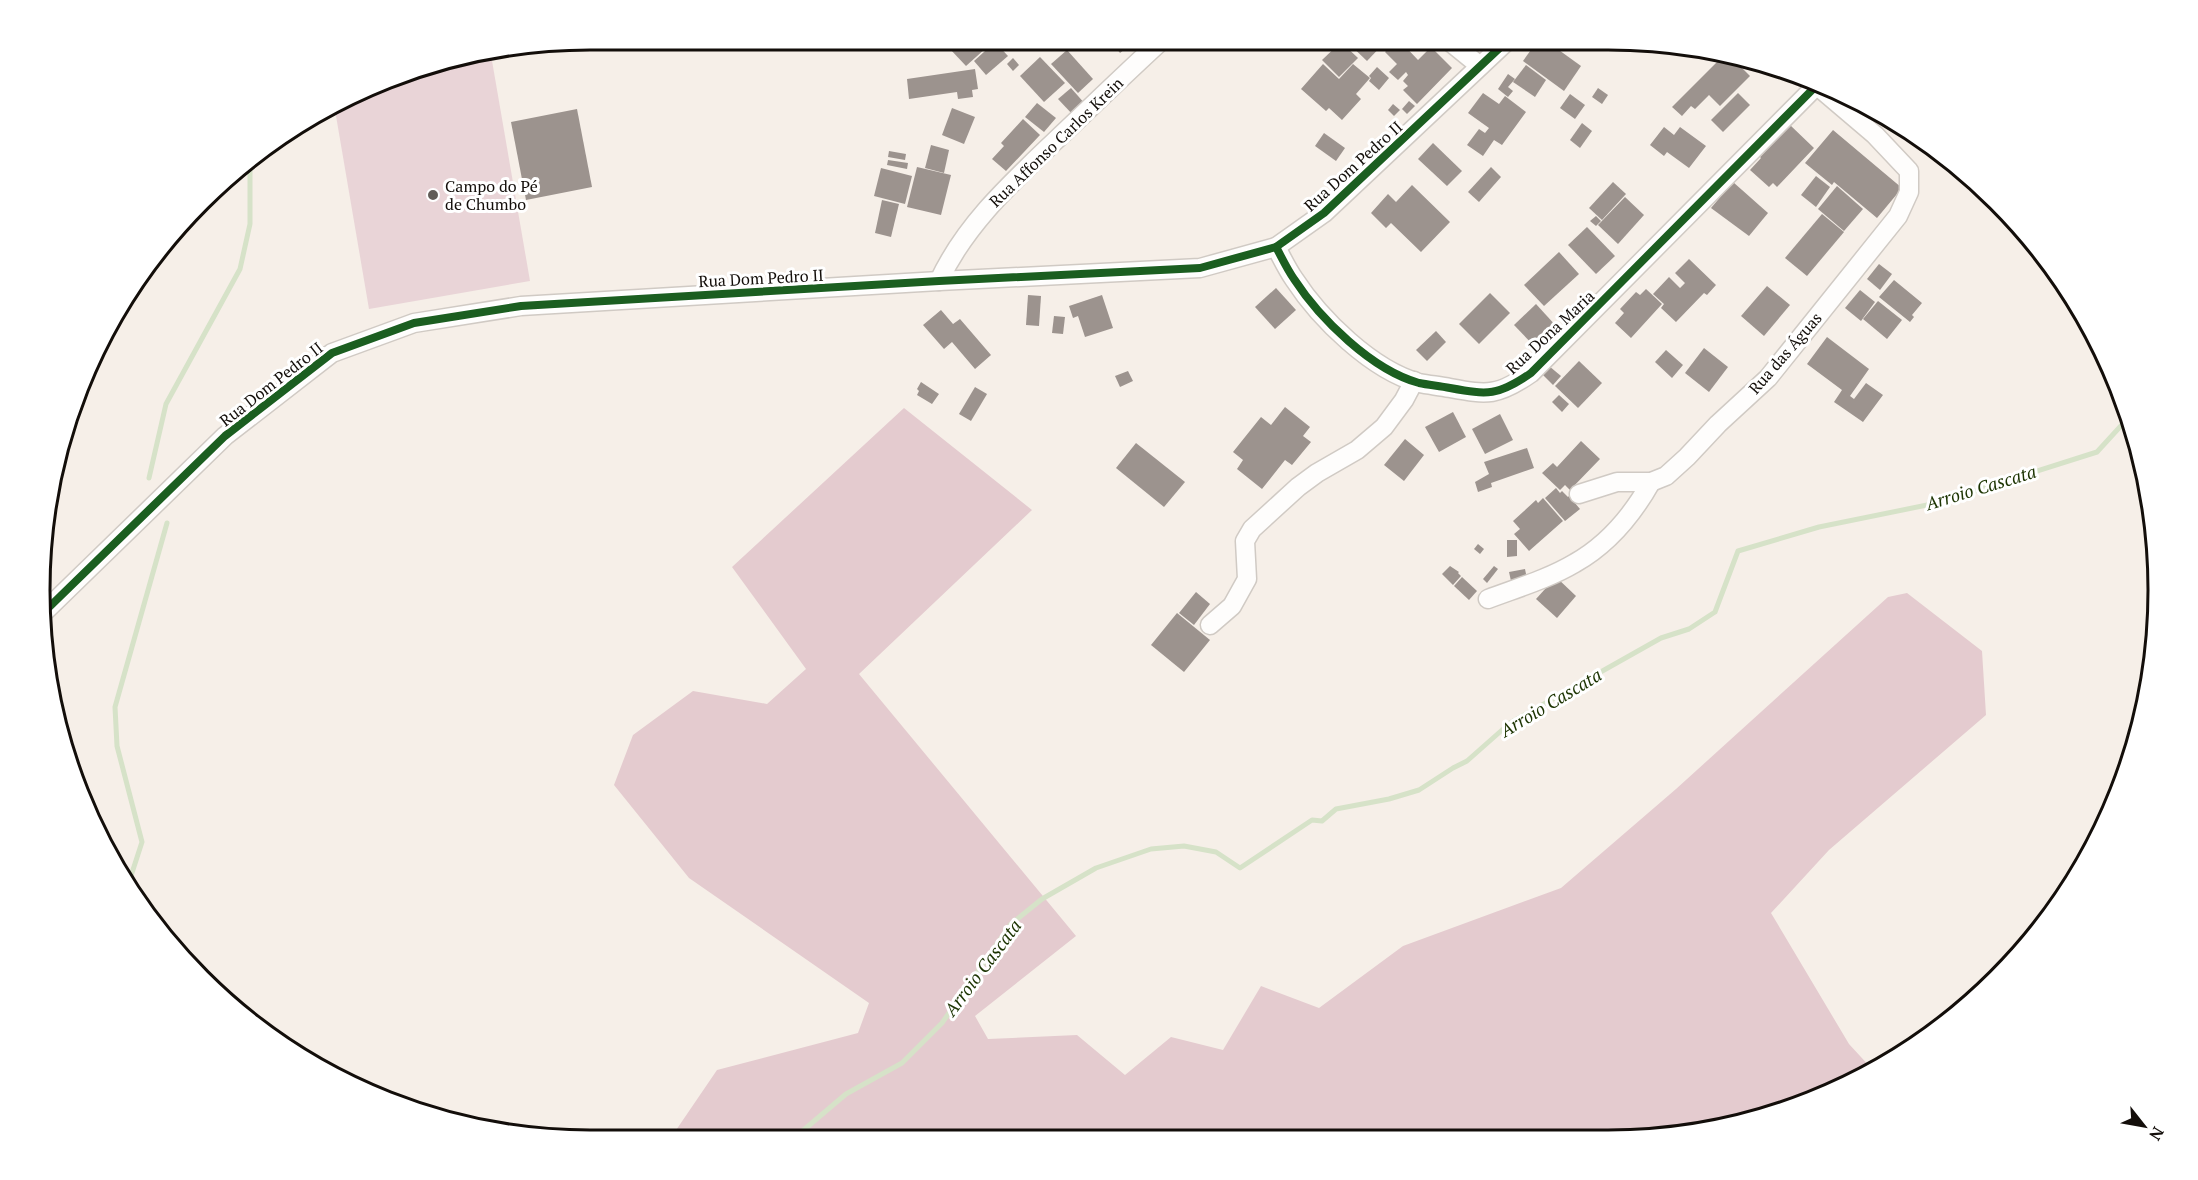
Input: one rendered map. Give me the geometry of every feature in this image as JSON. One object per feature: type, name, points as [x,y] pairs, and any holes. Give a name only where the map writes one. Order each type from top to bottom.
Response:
[{"type":"street","name":"Rua Affonso Carlos Krein","points":[[939,281],[949,259],[965,236],[1007,186],[1151,50]]},
{"type":"street","points":[[1460,50],[1480,66]]},
{"type":"street","name":"Rua Dom Pedro II","points":[[50,606],[225,436],[332,352],[414,323],[521,306],[1200,268],[1276,247],[1324,213],[1497,50]]},
{"type":"street","name":"Rua Dona Maria","points":[[1276,247],[1293,279],[1318,310],[1377,363],[1414,381],[1473,392],[1491,393],[1510,388],[1531,373],[1811,90]]},
{"type":"street","name":"Rua das Águas","points":[[1651,482],[1666,476],[1688,457],[1718,424],[1767,378],[1898,216],[1909,192],[1909,171],[1875,135],[1832,98]]},
{"type":"street","points":[[1210,625],[1232,606],[1247,579],[1245,541],[1252,529],[1299,487],[1357,450],[1384,427],[1404,400],[1414,381]]},
{"type":"street","points":[[1579,494],[1617,482],[1651,482]]},
{"type":"street","points":[[1488,599],[1576,563],[1626,519],[1651,482]]},
{"type":"shaded area","name":"Campo do Pé de Chumbo","points":[[492,59],[530,281],[369,309],[336,113],[416,78]]},
{"type":"shaded area","points":[[904,408],[1032,510],[859,674],[1076,936],[975,1016],[988,1039],[1077,1035],[1125,1075],[1171,1037],[1223,1050],[1261,986],[1319,1008],[1403,946],[1561,888],[1676,789],[1888,597],[1907,593],[1982,651],[1986,715],[1829,850],[1771,913],[1849,1044],[1867,1064],[1847,1075],[1782,1102],[1748,1112],[1679,1126],[1608,1130],[676,1130],[717,1070],[858,1033],[869,1003],[689,878],[614,785],[633,735],[693,691],[767,704],[806,669],[732,567]]},
{"type":"building","points":[[951,50],[984,50],[966,66]]},
{"type":"building","points":[[986,50],[1002,50],[1008,56],[986,75],[974,61]]},
{"type":"building","points":[[1067,50],[1093,79],[1078,93],[1051,64]]},
{"type":"building","points":[[1333,50],[1350,50],[1358,58],[1339,77],[1322,60]]},
{"type":"building","points":[[1355,50],[1377,50],[1367,61]]},
{"type":"building","points":[[1387,50],[1408,50],[1418,60],[1428,50],[1434,50],[1452,68],[1417,104],[1403,90],[1408,86],[1403,81],[1408,75],[1406,72],[1398,80],[1389,72],[1397,64],[1385,52]]},
{"type":"building","points":[[1531,50],[1559,50],[1581,66],[1564,91],[1523,61]]},
{"type":"building","points":[[1040,57],[1065,83],[1044,102],[1020,76]]},
{"type":"building","points":[[1013,58],[1019,65],[1013,71],[1007,64]]},
{"type":"building","points":[[1718,61],[1740,66],[1750,76],[1720,106],[1709,95],[1695,109],[1691,106],[1682,116],[1672,107]]},
{"type":"building","points":[[1323,64],[1339,79],[1353,64],[1370,78],[1356,94],[1361,99],[1342,120],[1329,108],[1326,111],[1301,89]]},
{"type":"building","points":[[1526,65],[1546,80],[1535,97],[1513,82]]},
{"type":"building","points":[[1377,67],[1389,78],[1379,90],[1369,81],[1371,78],[1369,76]]},
{"type":"building","points":[[975,69],[978,89],[972,90],[973,97],[958,99],[957,92],[909,99],[907,79]]},
{"type":"building","points":[[1508,74],[1515,79],[1508,87],[1513,91],[1508,97],[1498,89]]},
{"type":"building","points":[[1071,88],[1086,105],[1074,116],[1058,99]]},
{"type":"building","points":[[1598,88],[1608,95],[1602,104],[1592,97]]},
{"type":"building","points":[[1483,93],[1499,104],[1505,96],[1526,112],[1502,145],[1494,140],[1483,156],[1467,145],[1479,129],[1485,133],[1489,128],[1468,113]]},
{"type":"building","points":[[1738,93],[1750,105],[1723,132],[1711,120]]},
{"type":"building","points":[[1570,94],[1585,105],[1575,119],[1560,108]]},
{"type":"building","points":[[1409,101],[1415,106],[1407,114],[1402,109]]},
{"type":"building","points":[[1037,103],[1056,118],[1044,132],[1025,117]]},
{"type":"building","points":[[1393,104],[1400,110],[1394,116],[1388,110]]},
{"type":"building","points":[[952,108],[975,117],[964,144],[942,135]]},
{"type":"building","points":[[577,109],[592,187],[526,200],[511,122]]},
{"type":"building","points":[[1023,119],[1040,135],[1006,171],[992,159],[1004,146],[1001,143]]},
{"type":"building","points":[[1582,123],[1592,131],[1580,148],[1570,140]]},
{"type":"building","points":[[1790,125],[1814,148],[1777,187],[1773,183],[1769,187],[1750,170]]},
{"type":"building","points":[[1664,127],[1674,135],[1680,127],[1706,146],[1689,168],[1667,152],[1664,156],[1650,145]]},
{"type":"building","points":[[1833,130],[1902,188],[1877,218],[1834,182],[1832,185],[1805,163]]},
{"type":"building","points":[[1324,133],[1345,148],[1336,161],[1315,146]]},
{"type":"building","points":[[1433,143],[1462,171],[1447,186],[1418,159]]},
{"type":"building","points":[[931,145],[949,150],[944,173],[925,168]]},
{"type":"building","points":[[889,151],[906,154],[905,160],[888,157]]},
{"type":"building","points":[[888,160],[908,163],[907,169],[887,165]]},
{"type":"building","points":[[917,167],[951,175],[941,215],[907,207]]},
{"type":"building","points":[[1491,167],[1501,177],[1479,202],[1468,192]]},
{"type":"building","points":[[881,168],[912,176],[905,204],[874,196]]},
{"type":"building","points":[[1816,176],[1830,187],[1816,207],[1801,195]]},
{"type":"building","points":[[1613,182],[1626,194],[1602,220],[1589,208]]},
{"type":"building","points":[[1733,182],[1768,213],[1749,236],[1711,208]]},
{"type":"building","points":[[1412,185],[1450,222],[1421,252],[1391,223],[1386,228],[1371,213],[1388,194],[1396,202]]},
{"type":"building","points":[[1837,186],[1863,209],[1844,231],[1818,209]]},
{"type":"building","points":[[1625,197],[1644,215],[1618,244],[1598,225]]},
{"type":"building","points":[[882,200],[899,204],[891,237],[875,233]]},
{"type":"building","points":[[1822,214],[1844,232],[1807,276],[1785,258]]},
{"type":"building","points":[[1596,216],[1601,221],[1596,226],[1590,221]]},
{"type":"building","points":[[1587,227],[1615,256],[1596,274],[1568,245]]},
{"type":"building","points":[[1559,252],[1579,274],[1544,306],[1524,285]]},
{"type":"building","points":[[1689,259],[1716,285],[1707,295],[1704,293],[1676,322],[1661,308],[1664,304],[1653,294],[1669,277],[1680,288],[1685,283],[1675,273]]},
{"type":"building","points":[[1879,264],[1892,274],[1880,290],[1867,279]]},
{"type":"building","points":[[1894,280],[1922,303],[1912,315],[1914,317],[1910,322],[1879,297]]},
{"type":"building","points":[[1767,286],[1790,305],[1764,336],[1741,316]]},
{"type":"building","points":[[1276,288],[1296,310],[1275,329],[1255,307]]},
{"type":"building","points":[[1646,289],[1662,304],[1631,338],[1615,323],[1624,313],[1620,309],[1636,292],[1640,295]]},
{"type":"building","points":[[1860,290],[1875,302],[1861,321],[1845,308]]},
{"type":"building","points":[[1490,293],[1510,313],[1479,344],[1459,324]]},
{"type":"building","points":[[1028,295],[1041,296],[1039,326],[1026,325]]},
{"type":"building","points":[[1102,295],[1113,328],[1085,337],[1078,316],[1073,318],[1069,306]]},
{"type":"building","points":[[1878,301],[1902,320],[1887,339],[1863,319]]},
{"type":"building","points":[[1536,304],[1557,327],[1536,348],[1514,325]]},
{"type":"building","points":[[941,310],[953,324],[960,319],[991,355],[975,369],[952,342],[944,349],[923,325]]},
{"type":"building","points":[[1054,316],[1065,317],[1063,334],[1052,333]]},
{"type":"building","points":[[1436,331],[1446,342],[1427,361],[1416,350]]},
{"type":"building","points":[[1827,337],[1869,369],[1850,396],[1854,399],[1866,383],[1883,395],[1863,422],[1834,402],[1842,390],[1807,364]]},
{"type":"building","points":[[1704,348],[1728,367],[1709,392],[1685,373]]},
{"type":"building","points":[[1666,350],[1683,365],[1672,378],[1655,362]]},
{"type":"building","points":[[1579,361],[1602,383],[1578,408],[1555,386]]},
{"type":"building","points":[[1549,366],[1561,376],[1553,385],[1541,373]]},
{"type":"building","points":[[1128,371],[1133,381],[1120,387],[1115,376]]},
{"type":"building","points":[[921,382],[939,394],[932,404],[917,395]]},
{"type":"building","points":[[975,387],[987,394],[971,421],[959,414]]},
{"type":"building","points":[[1559,395],[1569,404],[1562,412],[1552,402]]},
{"type":"building","points":[[1285,407],[1310,427],[1303,436],[1311,442],[1292,465],[1285,460],[1262,489],[1237,469],[1243,460],[1233,452],[1261,417],[1271,425]]},
{"type":"building","points":[[1453,412],[1466,437],[1439,452],[1425,427]]},
{"type":"building","points":[[1500,414],[1513,440],[1485,454],[1472,429]]},
{"type":"building","points":[[1405,439],[1424,455],[1404,481],[1384,465]]},
{"type":"building","points":[[1581,441],[1600,459],[1570,490],[1565,485],[1560,490],[1542,473],[1553,463],[1557,467]]},
{"type":"building","points":[[1136,443],[1185,482],[1164,507],[1116,468]]},
{"type":"building","points":[[1527,448],[1534,468],[1491,483],[1492,487],[1478,492],[1475,482],[1489,474],[1484,462]]},
{"type":"building","points":[[1556,488],[1560,493],[1562,491],[1569,496],[1580,509],[1565,521],[1545,498]]},
{"type":"building","points":[[1543,498],[1563,521],[1529,551],[1514,534],[1520,529],[1513,521],[1536,500],[1538,503]]},
{"type":"building","points":[[1507,540],[1517,540],[1517,556],[1507,557]]},
{"type":"building","points":[[1478,544],[1484,549],[1480,554],[1474,549]]},
{"type":"building","points":[[1450,566],[1461,576],[1453,585],[1442,574]]},
{"type":"building","points":[[1494,566],[1498,569],[1487,583],[1483,579]]},
{"type":"building","points":[[1525,569],[1527,579],[1511,581],[1509,572]]},
{"type":"building","points":[[1462,577],[1477,591],[1469,600],[1454,586]]},
{"type":"building","points":[[1556,577],[1576,596],[1557,618],[1536,599]]},
{"type":"building","points":[[1196,592],[1210,604],[1194,625],[1179,613]]},
{"type":"building","points":[[1177,613],[1210,640],[1184,672],[1151,645]]},
{"type":"waterway","points":[[149,478],[166,404],[240,269],[250,224],[250,170]]},
{"type":"waterway","name":"Arroio Cascata","points":[[804,1130],[846,1094],[902,1063],[942,1023],[1011,924],[1042,899],[1096,868],[1151,849],[1184,846],[1216,852],[1240,868],[1312,820],[1322,821],[1336,809],[1389,799],[1419,790],[1467,761],[1510,723],[1661,638],[1689,629],[1715,612],[1738,551],[1819,527],[1937,503],[2097,452],[2122,424]]},
{"type":"waterway","points":[[131,875],[142,842],[117,746],[115,707],[167,523]]},
{"type":"cycle path","points":[[50,606],[225,436],[332,353],[414,323],[521,306],[1200,268],[1276,247],[1324,213],[1497,50]]},
{"type":"cycle path","points":[[1276,247],[1291,275],[1318,310],[1349,341],[1383,367],[1419,383],[1474,392],[1501,390],[1531,373],[1812,90]]},
{"type":"place","name":"Campo do Pé de Chumbo","points":[[433,195]]}]
